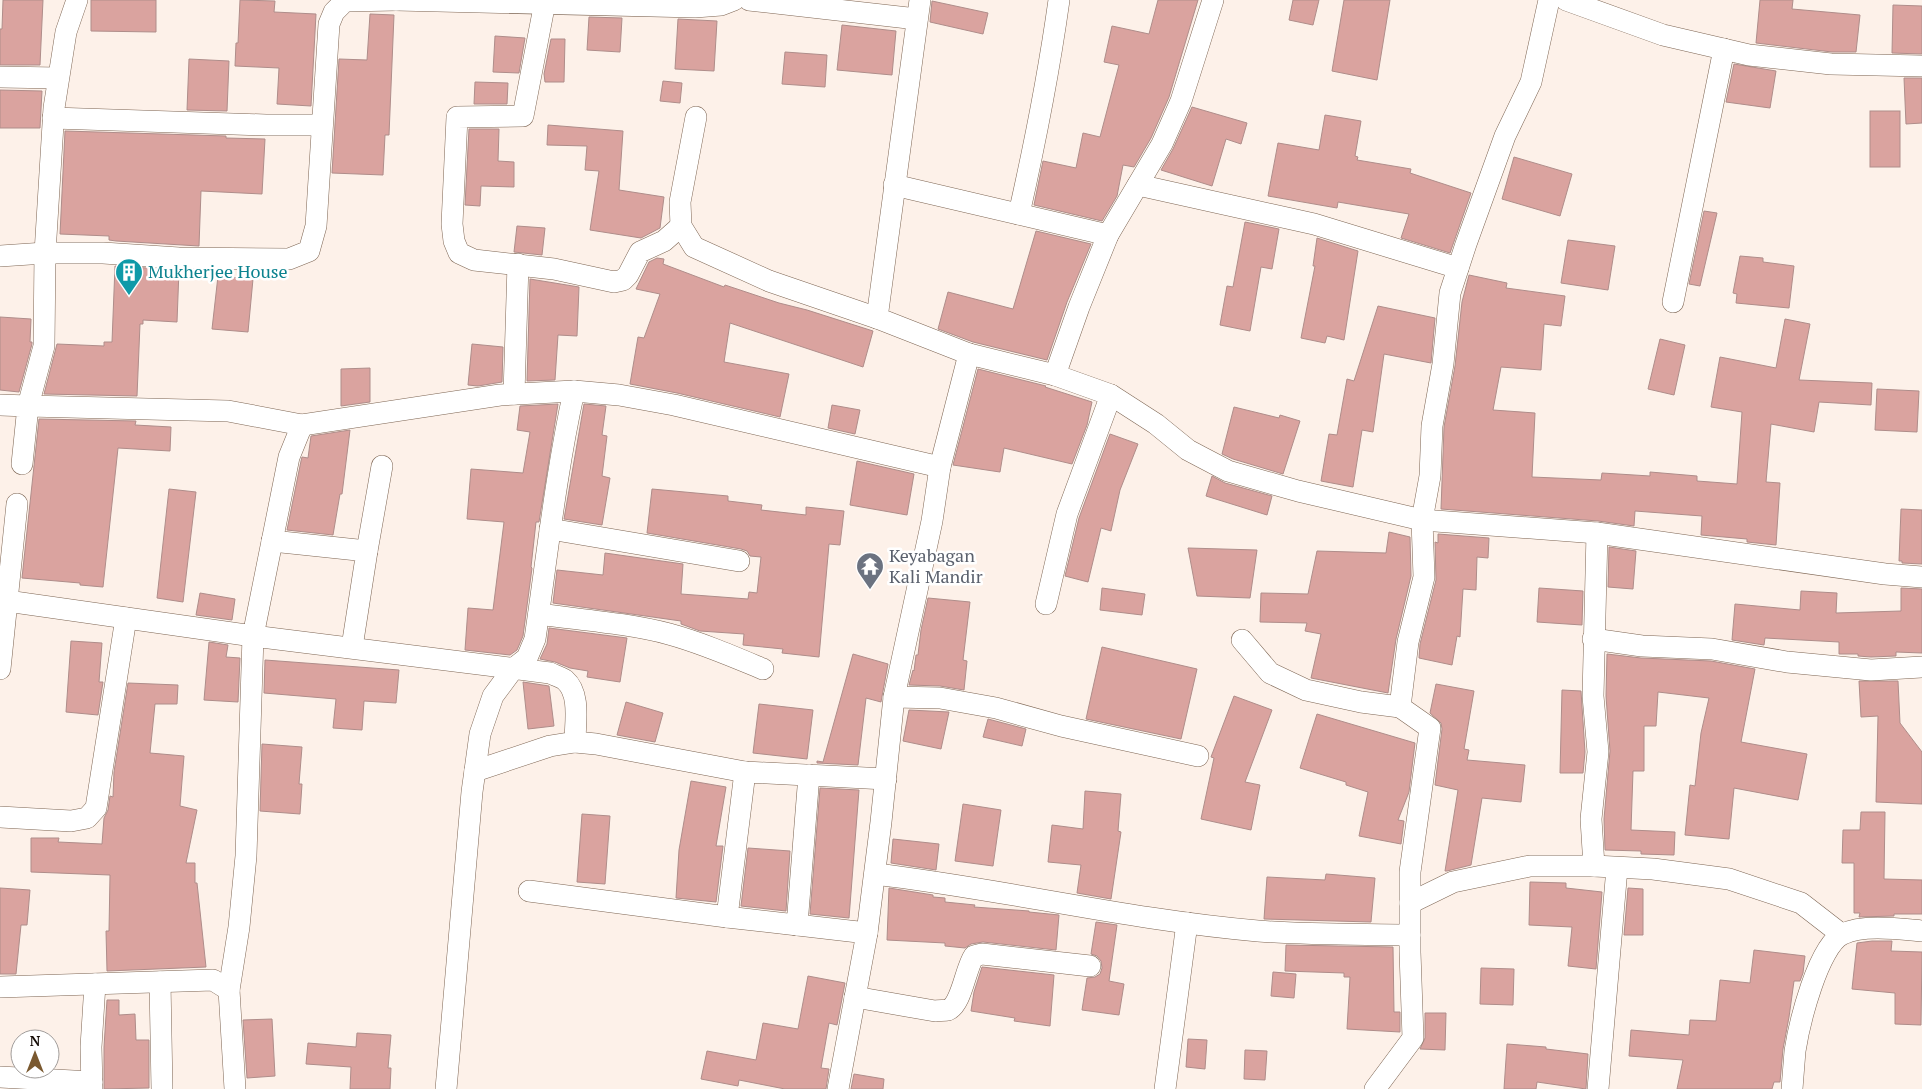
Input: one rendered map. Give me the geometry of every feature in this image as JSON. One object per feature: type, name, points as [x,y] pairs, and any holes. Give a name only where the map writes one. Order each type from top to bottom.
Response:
[{"type":"street","points":[[22,464],[28,406],[44,346],[45,254],[53,118],[66,32],[77,0]]},
{"type":"street","points":[[0,256],[103,254],[179,258],[289,259],[309,252],[316,226],[329,24],[334,12],[345,1],[505,1],[695,7],[721,5],[734,0]]},
{"type":"street","points":[[749,0],[919,10],[877,318]]},
{"type":"street","points":[[1019,214],[1035,145],[1059,0]]},
{"type":"street","points":[[1055,375],[1079,307],[1108,235],[1162,144],[1181,101],[1212,0]]},
{"type":"street","points":[[1400,707],[1408,642],[1424,577],[1422,520],[1430,476],[1432,426],[1443,364],[1450,293],[1505,136],[1531,82],[1549,0]]},
{"type":"street","points":[[1566,0],[1664,35],[1749,55],[1831,64],[1922,66]]},
{"type":"street","points":[[546,2],[523,116],[457,118],[452,224],[454,241],[459,253],[474,260],[554,269],[614,282],[623,280],[640,252],[664,241],[681,226]]},
{"type":"street","points":[[1674,302],[1724,49]]},
{"type":"street","points":[[0,77],[58,78]]},
{"type":"street","points":[[696,117],[680,202],[681,226],[694,247],[769,281],[877,318],[969,354],[1055,375],[1111,395],[1156,424],[1188,450],[1228,471],[1298,491],[1422,520],[1597,533],[1885,574],[1922,576]]},
{"type":"street","points":[[53,118],[266,126],[322,126]]},
{"type":"street","points":[[894,185],[1108,235]]},
{"type":"street","points":[[1138,185],[1314,224],[1458,268]]},
{"type":"street","points":[[514,394],[518,264]]},
{"type":"street","points":[[838,1089],[867,933],[894,697],[932,521],[940,467],[969,354]]},
{"type":"street","points":[[0,405],[228,410],[302,425],[450,402],[514,394],[574,391],[619,395],[674,405],[940,467]]},
{"type":"street","points":[[446,1089],[480,734],[493,696],[513,669],[527,658],[536,640],[550,529],[565,433],[574,391]]},
{"type":"street","points":[[1046,604],[1067,514],[1111,395]]},
{"type":"street","points":[[235,1089],[229,990],[239,926],[246,856],[254,636],[289,457],[302,425]]},
{"type":"street","points":[[352,647],[382,466]]},
{"type":"street","points":[[0,669],[17,504]]},
{"type":"street","points":[[550,529],[739,561]]},
{"type":"street","points":[[1594,866],[1591,819],[1598,752],[1594,696],[1597,533]]},
{"type":"street","points":[[272,540],[367,550]]},
{"type":"street","points":[[7,601],[254,636],[550,673],[564,680],[573,690],[576,706],[575,742]]},
{"type":"street","points":[[539,614],[637,627],[670,634],[714,648],[763,669]]},
{"type":"street","points":[[0,817],[72,821],[87,818],[96,808],[126,618]]},
{"type":"street","points":[[1594,639],[1642,646],[1712,649],[1786,662],[1871,670],[1922,667]]},
{"type":"street","points":[[1242,640],[1270,672],[1306,690],[1362,702],[1400,707],[1430,728],[1410,872],[1413,1038],[1374,1089]]},
{"type":"street","points":[[894,697],[940,698],[996,708],[1061,726],[1198,756]]},
{"type":"street","points":[[475,771],[550,746],[575,742],[596,744],[745,772],[886,779]]},
{"type":"street","points":[[727,917],[745,772]]},
{"type":"street","points":[[798,925],[809,775]]},
{"type":"street","points":[[1410,903],[1453,882],[1530,866],[1594,866],[1653,869],[1729,879],[1801,903],[1841,934]]},
{"type":"street","points":[[1598,1089],[1617,868]]},
{"type":"street","points":[[875,874],[989,890],[1121,913],[1258,931],[1410,935]]},
{"type":"street","points":[[529,891],[867,933]]},
{"type":"street","points":[[1165,1089],[1186,922]]},
{"type":"street","points":[[1792,1089],[1795,1050],[1805,1005],[1824,952],[1841,934],[1857,930],[1922,930]]},
{"type":"street","points":[[855,997],[935,1011],[948,1010],[956,1003],[969,964],[974,956],[982,954],[1090,966]]},
{"type":"street","points":[[0,987],[213,980],[229,990]]},
{"type":"street","points":[[160,982],[162,1089]]},
{"type":"street","points":[[0,1077],[92,1086],[91,1047],[95,984]]},
{"type":"building","points":[[3,0],[43,0],[40,65],[0,65],[0,29],[2,29]]},
{"type":"building","points":[[91,0],[156,0],[156,32],[91,31]]},
{"type":"building","points":[[240,0],[275,1],[274,12],[316,14],[311,106],[277,104],[279,68],[235,66]]},
{"type":"building","points":[[1158,0],[1198,0],[1169,97],[1151,138],[1134,167],[1123,165],[1117,196],[1102,221],[1034,205],[1043,161],[1076,168],[1083,133],[1100,137],[1119,65],[1104,62],[1112,26],[1149,34]]},
{"type":"building","points":[[1293,0],[1319,0],[1313,25],[1289,20]]},
{"type":"building","points":[[1344,0],[1390,0],[1377,80],[1332,71]]},
{"type":"building","points":[[1760,0],[1793,0],[1792,9],[1860,15],[1856,52],[1832,52],[1756,43]]},
{"type":"building","points":[[932,1],[988,13],[983,34],[930,22]]},
{"type":"building","points":[[1893,5],[1922,6],[1922,54],[1892,53]]},
{"type":"building","points":[[370,14],[394,15],[389,135],[385,135],[383,175],[332,173],[339,59],[367,60]]},
{"type":"building","points":[[589,17],[622,18],[620,52],[587,50]]},
{"type":"building","points":[[678,19],[717,21],[714,71],[675,69]]},
{"type":"building","points":[[842,25],[896,31],[892,75],[837,70]]},
{"type":"building","points":[[495,36],[525,38],[519,73],[493,72]]},
{"type":"building","points":[[551,39],[565,39],[564,82],[545,82],[544,74]]},
{"type":"building","points":[[785,52],[827,55],[825,87],[782,84]]},
{"type":"building","points":[[189,59],[229,61],[227,111],[187,110]]},
{"type":"building","points":[[1734,64],[1776,71],[1770,108],[1726,102]]},
{"type":"building","points":[[1904,78],[1922,78],[1922,123],[1906,124]]},
{"type":"building","points":[[663,81],[682,83],[680,103],[660,101]]},
{"type":"building","points":[[475,82],[508,83],[507,104],[474,104]]},
{"type":"building","points":[[0,90],[42,91],[40,128],[0,128]]},
{"type":"building","points":[[1192,107],[1247,123],[1241,144],[1226,139],[1212,186],[1161,170]]},
{"type":"building","points":[[1870,111],[1900,111],[1900,167],[1870,167]]},
{"type":"building","points":[[1325,115],[1361,121],[1355,156],[1358,157],[1357,160],[1411,169],[1410,173],[1471,193],[1450,253],[1401,238],[1409,214],[1338,202],[1337,208],[1268,196],[1278,143],[1319,150]]},
{"type":"building","points":[[548,125],[623,131],[619,190],[664,197],[660,228],[641,238],[590,230],[599,171],[585,170],[587,146],[547,145]]},
{"type":"building","points":[[469,129],[499,129],[498,161],[514,162],[514,187],[481,186],[480,206],[465,205]]},
{"type":"building","points":[[65,131],[265,139],[262,194],[201,191],[199,246],[116,241],[109,240],[109,236],[60,234]]},
{"type":"building","points":[[1514,157],[1572,174],[1560,216],[1502,199]]},
{"type":"building","points":[[1704,211],[1717,213],[1700,286],[1689,284]]},
{"type":"building","points":[[1245,222],[1279,229],[1272,269],[1261,267],[1250,331],[1220,325],[1227,286],[1233,287]]},
{"type":"building","points":[[517,226],[545,228],[542,255],[514,252]]},
{"type":"building","points":[[1036,231],[1091,244],[1067,302],[1047,360],[973,342],[938,329],[948,292],[1013,309]]},
{"type":"building","points":[[1317,238],[1358,251],[1344,340],[1327,336],[1325,343],[1301,338],[1315,266],[1313,266]]},
{"type":"building","points":[[1568,240],[1615,246],[1608,290],[1561,283]]},
{"type":"building","points":[[1740,256],[1763,258],[1763,262],[1794,266],[1789,308],[1736,303],[1737,294],[1733,293]]},
{"type":"building","points":[[657,258],[664,259],[663,264],[724,287],[725,285],[873,331],[863,367],[730,323],[724,362],[789,374],[780,417],[630,384],[638,337],[644,338],[660,294],[636,289],[649,262]]},
{"type":"building","points":[[115,266],[179,270],[177,322],[143,320],[143,324],[140,324],[137,396],[44,394],[57,344],[104,346],[104,342],[112,342]]},
{"type":"building","points":[[1469,275],[1507,283],[1506,288],[1565,296],[1561,326],[1544,324],[1541,370],[1501,367],[1493,410],[1535,413],[1532,477],[1601,480],[1602,473],[1650,476],[1650,472],[1697,476],[1697,481],[1737,484],[1742,412],[1711,407],[1720,357],[1776,368],[1785,319],[1810,324],[1799,380],[1872,383],[1871,405],[1819,402],[1814,432],[1771,424],[1766,482],[1780,483],[1776,545],[1747,542],[1747,539],[1701,535],[1702,516],[1635,511],[1634,526],[1598,521],[1441,509],[1444,427],[1455,366],[1462,302]]},
{"type":"building","points":[[218,276],[253,279],[248,332],[212,329]]},
{"type":"building","points":[[530,279],[579,287],[577,336],[558,335],[555,380],[527,381]]},
{"type":"building","points":[[1378,306],[1435,318],[1431,363],[1384,354],[1373,432],[1362,430],[1353,487],[1321,481],[1329,434],[1337,435],[1347,379],[1354,381]]},
{"type":"building","points":[[0,317],[31,319],[30,342],[32,344],[19,392],[0,390]]},
{"type":"building","points":[[1660,339],[1685,345],[1674,395],[1648,389]]},
{"type":"building","points":[[472,344],[503,347],[502,382],[478,386],[468,385]]},
{"type":"building","points":[[370,368],[370,402],[341,406],[341,369]]},
{"type":"building","points":[[978,369],[1046,386],[1092,402],[1087,425],[1072,464],[1004,448],[1000,472],[953,465]]},
{"type":"building","points":[[1877,389],[1919,391],[1917,432],[1875,430]]},
{"type":"building","points":[[558,404],[539,522],[536,522],[523,636],[517,650],[510,655],[465,650],[468,608],[493,610],[504,522],[467,519],[471,469],[523,473],[530,432],[517,430],[520,406]]},
{"type":"building","points":[[584,404],[606,406],[602,435],[607,436],[602,476],[610,478],[602,525],[564,519]]},
{"type":"building","points":[[832,405],[860,410],[855,434],[828,428]]},
{"type":"building","points":[[1234,407],[1279,418],[1280,415],[1300,421],[1283,474],[1222,454]]},
{"type":"building","points":[[39,419],[136,421],[135,425],[171,427],[170,451],[118,448],[103,587],[22,578]]},
{"type":"building","points":[[350,430],[342,494],[340,494],[333,535],[287,530],[302,457],[308,458],[311,436]]},
{"type":"building","points":[[1110,434],[1138,444],[1120,490],[1111,531],[1101,528],[1088,582],[1065,576],[1079,518]]},
{"type":"building","points":[[857,461],[914,474],[907,515],[850,505]]},
{"type":"building","points":[[1212,476],[1225,483],[1272,496],[1267,515],[1206,496]]},
{"type":"building","points":[[169,489],[196,492],[183,602],[157,598]]},
{"type":"building","points":[[652,489],[728,496],[728,501],[762,505],[761,510],[806,515],[806,507],[844,511],[840,545],[829,544],[819,657],[782,653],[783,649],[743,645],[744,634],[700,631],[681,624],[681,621],[553,603],[557,570],[603,575],[605,553],[683,564],[681,594],[748,599],[749,592],[757,593],[761,557],[750,556],[747,551],[741,549],[647,533]]},
{"type":"building","points":[[1901,509],[1922,510],[1922,564],[1902,563],[1902,561],[1899,561]]},
{"type":"building","points":[[1389,532],[1410,537],[1411,576],[1396,639],[1388,693],[1311,678],[1321,634],[1305,631],[1307,623],[1260,622],[1261,593],[1308,594],[1317,551],[1386,553]]},
{"type":"building","points":[[1438,534],[1489,538],[1488,558],[1477,557],[1476,590],[1463,589],[1460,637],[1457,636],[1452,665],[1419,658],[1420,644],[1436,580],[1435,542],[1438,543]]},
{"type":"building","points":[[1609,547],[1636,551],[1633,589],[1608,587]]},
{"type":"building","points":[[1188,548],[1257,550],[1250,598],[1197,596]]},
{"type":"building","points":[[1102,588],[1145,594],[1142,615],[1100,610]]},
{"type":"building","points":[[1539,588],[1583,591],[1582,625],[1537,622]]},
{"type":"building","points":[[1901,588],[1922,589],[1922,653],[1896,652],[1896,656],[1871,657],[1858,656],[1858,654],[1839,654],[1839,642],[1765,638],[1764,645],[1732,640],[1735,604],[1800,610],[1801,591],[1837,593],[1836,613],[1901,611]]},
{"type":"building","points":[[200,593],[235,599],[232,620],[196,615]]},
{"type":"building","points":[[928,598],[970,602],[963,660],[967,661],[964,690],[940,686],[909,685],[914,671],[916,655],[918,655]]},
{"type":"building","points":[[549,628],[627,638],[620,682],[587,677],[588,671],[540,659],[547,644]]},
{"type":"building","points":[[71,641],[102,643],[99,682],[103,682],[98,715],[66,712]]},
{"type":"building","points":[[209,642],[228,645],[226,657],[240,658],[238,702],[204,700]]},
{"type":"building","points":[[1102,647],[1197,669],[1181,739],[1086,719]]},
{"type":"building","points":[[853,654],[888,664],[881,702],[866,698],[858,765],[817,763],[817,761],[823,762]]},
{"type":"building","points":[[1607,654],[1641,658],[1711,661],[1755,669],[1741,742],[1807,754],[1798,800],[1734,788],[1729,839],[1685,835],[1690,785],[1695,786],[1701,733],[1709,698],[1658,692],[1656,726],[1644,726],[1644,771],[1633,771],[1631,830],[1675,832],[1674,855],[1641,854],[1641,851],[1605,850],[1604,819],[1610,751],[1606,696]]},
{"type":"building","points":[[265,660],[399,670],[396,703],[364,701],[362,730],[333,728],[336,699],[264,693]]},
{"type":"building","points":[[1859,681],[1898,681],[1900,723],[1922,752],[1922,804],[1876,802],[1878,716],[1861,717]]},
{"type":"building","points":[[523,682],[549,686],[554,726],[528,729]]},
{"type":"building","points":[[128,683],[178,685],[177,704],[155,704],[150,753],[184,756],[180,806],[197,810],[186,863],[195,863],[195,883],[197,883],[206,967],[107,971],[106,931],[109,931],[110,875],[31,872],[31,838],[59,838],[58,842],[102,844],[104,818],[108,810],[110,796],[113,797],[114,772]]},
{"type":"building","points":[[1436,684],[1474,691],[1464,749],[1469,750],[1467,760],[1525,765],[1521,802],[1482,798],[1471,865],[1447,871],[1445,871],[1458,790],[1435,785],[1442,729],[1441,723],[1430,713]]},
{"type":"building","points":[[1562,690],[1581,691],[1585,752],[1583,773],[1560,773]]},
{"type":"building","points":[[1234,696],[1272,710],[1245,782],[1260,785],[1251,830],[1201,819],[1214,758],[1211,757]]},
{"type":"building","points":[[626,702],[663,713],[655,742],[617,735]]},
{"type":"building","points":[[759,704],[813,710],[807,759],[753,753]]},
{"type":"building","points":[[909,710],[949,712],[941,749],[903,741]]},
{"type":"building","points":[[1317,714],[1415,743],[1409,792],[1398,820],[1404,821],[1401,844],[1359,836],[1368,792],[1346,785],[1346,782],[1300,768]]},
{"type":"building","points":[[988,719],[1026,729],[1022,746],[983,737]]},
{"type":"building","points":[[262,744],[302,747],[299,784],[302,784],[300,814],[260,811]]},
{"type":"building","points":[[691,781],[726,787],[716,846],[723,846],[716,902],[676,898],[679,850]]},
{"type":"building","points":[[820,788],[859,790],[849,918],[810,914]]},
{"type":"building","points":[[1085,791],[1121,794],[1118,831],[1121,832],[1111,899],[1077,893],[1081,865],[1048,862],[1052,825],[1083,829]]},
{"type":"building","points":[[963,804],[1001,810],[993,866],[955,861]]},
{"type":"building","points":[[1861,812],[1885,812],[1884,879],[1922,880],[1922,914],[1859,917],[1860,913],[1854,913],[1854,863],[1842,863],[1843,830],[1860,830]]},
{"type":"building","points":[[582,814],[610,816],[605,884],[577,882]]},
{"type":"building","points":[[893,839],[939,844],[936,870],[891,863]]},
{"type":"building","points":[[748,848],[790,851],[786,911],[741,906]]},
{"type":"building","points":[[1326,874],[1375,878],[1371,922],[1264,919],[1267,877],[1325,880]]},
{"type":"building","points":[[1530,882],[1566,883],[1566,888],[1602,892],[1596,969],[1568,966],[1572,927],[1529,925]]},
{"type":"building","points":[[0,888],[30,890],[27,925],[21,925],[16,974],[0,974]]},
{"type":"building","points":[[889,888],[933,895],[933,897],[945,898],[945,902],[975,905],[974,907],[1059,915],[1056,950],[983,942],[971,944],[965,948],[945,946],[945,943],[887,940]]},
{"type":"building","points":[[1628,888],[1643,889],[1643,935],[1624,935]]},
{"type":"building","points":[[1096,922],[1117,925],[1109,981],[1124,984],[1119,1015],[1082,1010],[1087,978],[1100,974],[1102,968],[1101,961],[1097,956],[1091,954]]},
{"type":"building","points":[[1892,941],[1891,951],[1922,952],[1921,1025],[1895,1024],[1895,993],[1852,989],[1857,943]]},
{"type":"building","points":[[1286,945],[1393,947],[1394,1012],[1400,1012],[1400,1032],[1347,1029],[1350,977],[1344,977],[1344,973],[1285,971]]},
{"type":"building","points":[[1754,950],[1805,956],[1800,981],[1794,981],[1783,1049],[1780,1082],[1774,1082],[1772,1089],[1677,1089],[1683,1060],[1629,1056],[1631,1030],[1689,1035],[1690,1020],[1716,1021],[1720,980],[1750,983]]},
{"type":"building","points":[[982,967],[1054,975],[1050,1026],[1014,1021],[1015,1018],[971,1011],[974,992]]},
{"type":"building","points":[[1481,968],[1514,969],[1513,1005],[1480,1004]]},
{"type":"building","points":[[1273,972],[1296,974],[1294,998],[1271,996]]},
{"type":"building","points":[[808,976],[845,983],[837,1025],[829,1023],[821,1068],[829,1069],[826,1089],[785,1089],[739,1080],[738,1086],[701,1079],[707,1051],[756,1060],[763,1023],[798,1029]]},
{"type":"building","points":[[107,1000],[119,1000],[119,1015],[135,1014],[136,1040],[149,1040],[149,1088],[104,1089]]},
{"type":"building","points":[[1425,1013],[1446,1013],[1445,1050],[1420,1049],[1425,1038]]},
{"type":"building","points":[[272,1019],[275,1076],[247,1078],[243,1020]]},
{"type":"building","points":[[357,1033],[391,1035],[388,1068],[391,1068],[390,1089],[350,1089],[351,1067],[306,1064],[308,1043],[356,1047]]},
{"type":"building","points":[[1188,1039],[1207,1040],[1205,1069],[1186,1067]]},
{"type":"building","points":[[1507,1044],[1546,1047],[1546,1049],[1588,1054],[1586,1089],[1537,1082],[1536,1089],[1504,1089]]},
{"type":"building","points":[[1245,1050],[1267,1051],[1265,1080],[1244,1079]]},
{"type":"building","points":[[854,1074],[884,1079],[883,1089],[851,1089]]},
{"type":"place","name":"Mukherjee House","points":[[129,296]]},
{"type":"place","name":"Keyabagan Kali Mandir","points":[[870,590]]}]
